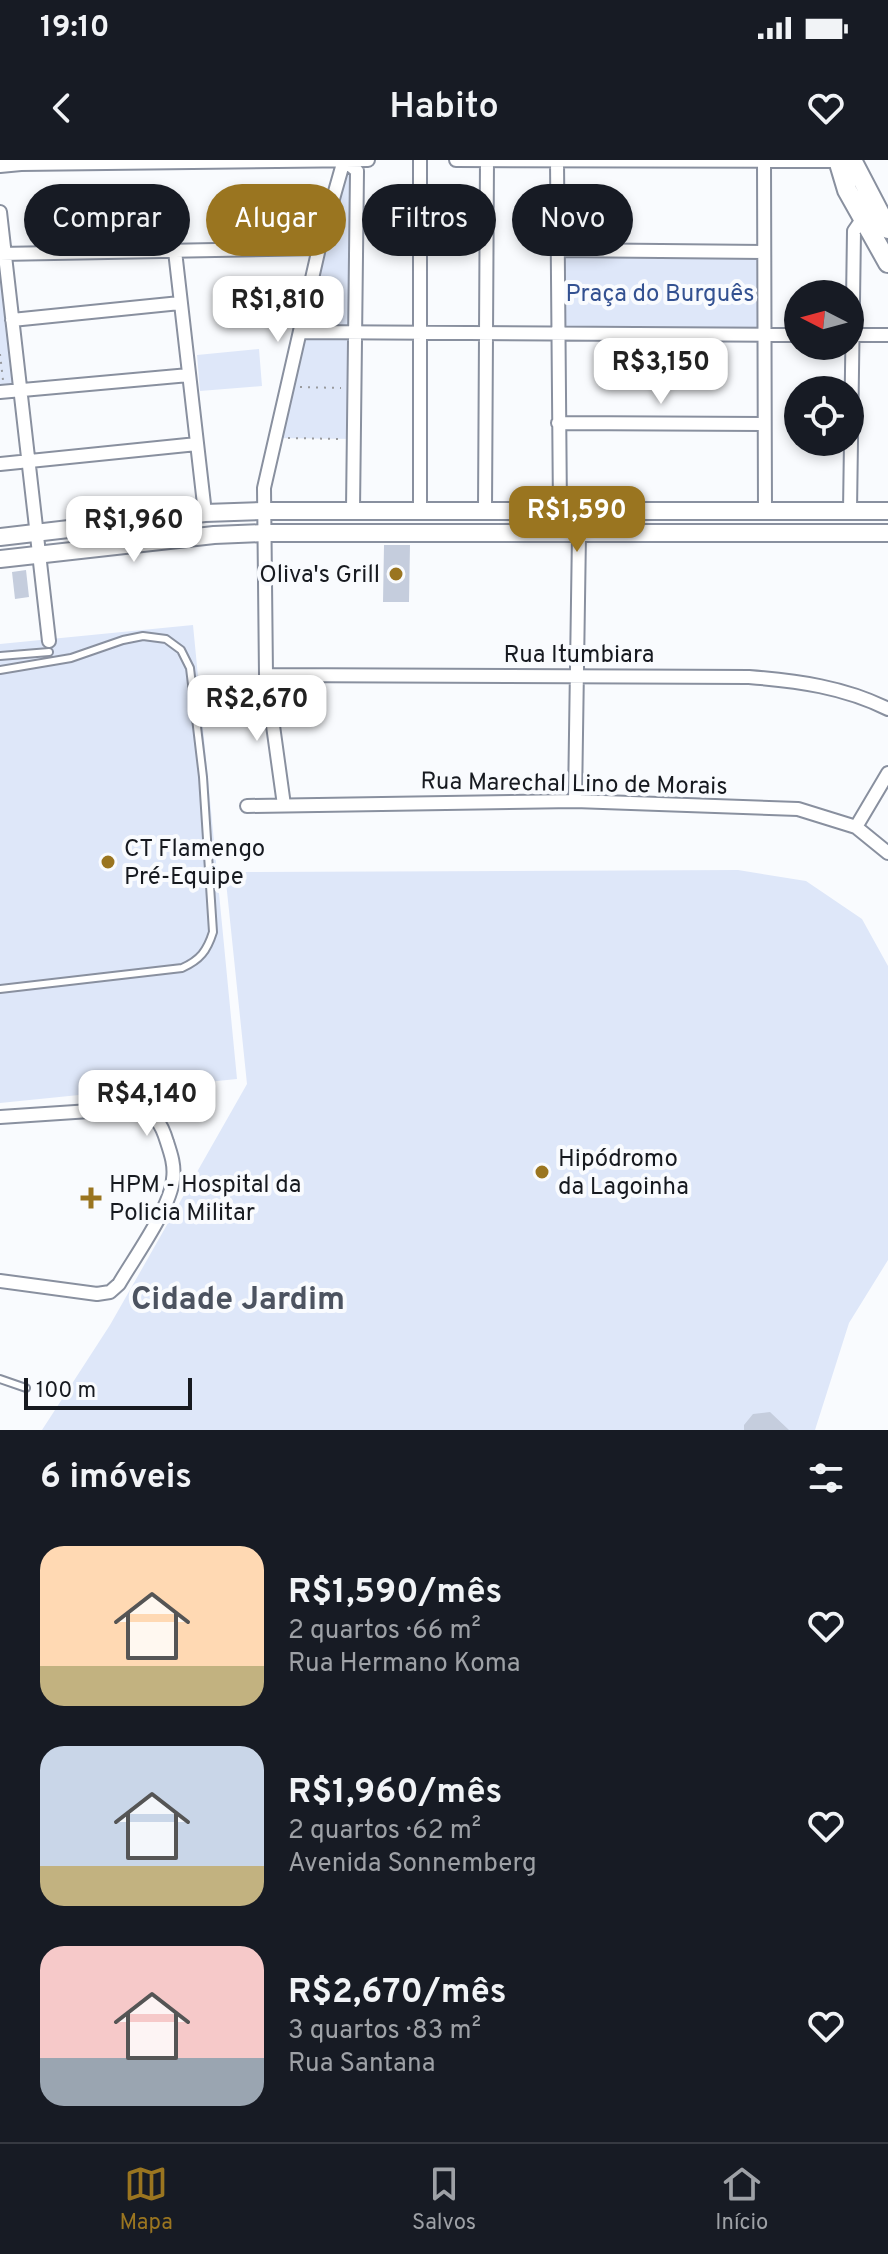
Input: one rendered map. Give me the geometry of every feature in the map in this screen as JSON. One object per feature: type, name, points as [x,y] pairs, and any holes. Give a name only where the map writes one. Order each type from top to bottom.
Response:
[{"type":"main road","points":[[843,160],[847,190],[888,263]]},
{"type":"main road","points":[[843,160],[859,178],[888,229]]},
{"type":"street","points":[[335,184],[344,160]]},
{"type":"street","points":[[344,160],[357,171],[353,510]]},
{"type":"street","points":[[0,166],[21,162],[368,160]]},
{"type":"street","points":[[420,160],[420,510]]},
{"type":"street","points":[[456,160],[843,160]]},
{"type":"street","points":[[485,510],[487,160]]},
{"type":"street","points":[[557,161],[557,184]]},
{"type":"street","points":[[764,161],[765,511]]},
{"type":"street","points":[[0,212],[2,254],[49,647]]},
{"type":"street","points":[[853,280],[854,231],[863,218]]},
{"type":"street","points":[[633,251],[764,252]]},
{"type":"street","points":[[2,254],[24,254]]},
{"type":"street","points":[[175,256],[205,513]]},
{"type":"street","points":[[284,805],[266,675],[264,488],[317,256]]},
{"type":"street","points":[[558,256],[560,510]]},
{"type":"street","points":[[12,320],[180,303]]},
{"type":"street","points":[[300,332],[784,335]]},
{"type":"street","points":[[864,335],[888,335]]},
{"type":"street","points":[[850,511],[852,360]]},
{"type":"street","points":[[0,392],[189,375]]},
{"type":"street","points":[[558,423],[764,424]]},
{"type":"street","points":[[0,464],[197,444]]},
{"type":"street","points":[[0,537],[205,513],[264,511],[888,511]]},
{"type":"street","points":[[0,559],[214,535],[265,533],[888,533]]},
{"type":"street","points":[[575,801],[579,534]]},
{"type":"street","name":"Rua Itumbiara","points":[[266,675],[749,677],[812,683],[865,697],[888,709]]},
{"type":"street","points":[[856,827],[888,773]]},
{"type":"street","name":"Rua Marechal Lino de Morais","points":[[247,806],[575,801],[798,809],[856,827],[888,853]]},
{"type":"street","points":[[0,1117],[135,1108],[149,1112],[160,1121],[172,1159],[173,1179],[168,1198],[119,1284],[110,1292],[97,1294],[0,1281]]},
{"type":"lane","points":[[0,670],[51,662],[143,636],[166,639],[181,650],[190,668],[203,777],[213,932],[208,948],[196,962],[182,968],[0,989]]},
{"type":"lane","points":[[0,656],[49,647],[51,662]]},
{"type":"lane","points":[[0,1379],[26,1388]]},
{"type":"path","points":[[0,354],[3,381],[0,382]]},
{"type":"path","points":[[286,387],[355,388]]},
{"type":"path","points":[[274,438],[354,439]]},
{"type":"green space","points":[[344,160],[357,171],[354,439],[274,438],[320,256],[346,256],[346,184],[338,184]]},
{"type":"green space","name":"Praça do Burguês","points":[[633,251],[764,252],[764,335],[557,334],[558,256],[633,256]]},
{"type":"green space","points":[[0,265],[13,387],[0,388]]},
{"type":"green space","points":[[259,349],[262,386],[200,391],[197,355]]},
{"type":"green space","name":"CT Flamengo Pré-Equipe","points":[[193,625],[237,1079],[0,1103],[0,644]]},
{"type":"green space","name":"Hipódromo da Lagoinha","points":[[738,870],[806,881],[862,919],[888,966],[888,1260],[849,1323],[815,1430],[42,1430],[110,1325],[247,1084],[225,872]]},
{"type":"building","name":"Oliva's Grill","points":[[384,545],[410,545],[409,602],[383,602]]},
{"type":"building","points":[[26,570],[29,597],[15,599],[12,572]]},
{"type":"building","points":[[770,1412],[789,1430],[744,1430],[744,1425],[753,1414]]},
{"type":"place","name":"Oliva's Grill","points":[[396,574]]},
{"type":"place","name":"CT Flamengo Pré-Equipe","points":[[108,862]]},
{"type":"place","name":"Hipódromo da Lagoinha","points":[[542,1172]]},
{"type":"place","name":"HPM - Hospital da Policia Militar","points":[[91,1198]]},
{"type":"district","name":"Cidade Jardim","points":[[238,1298]]}]
